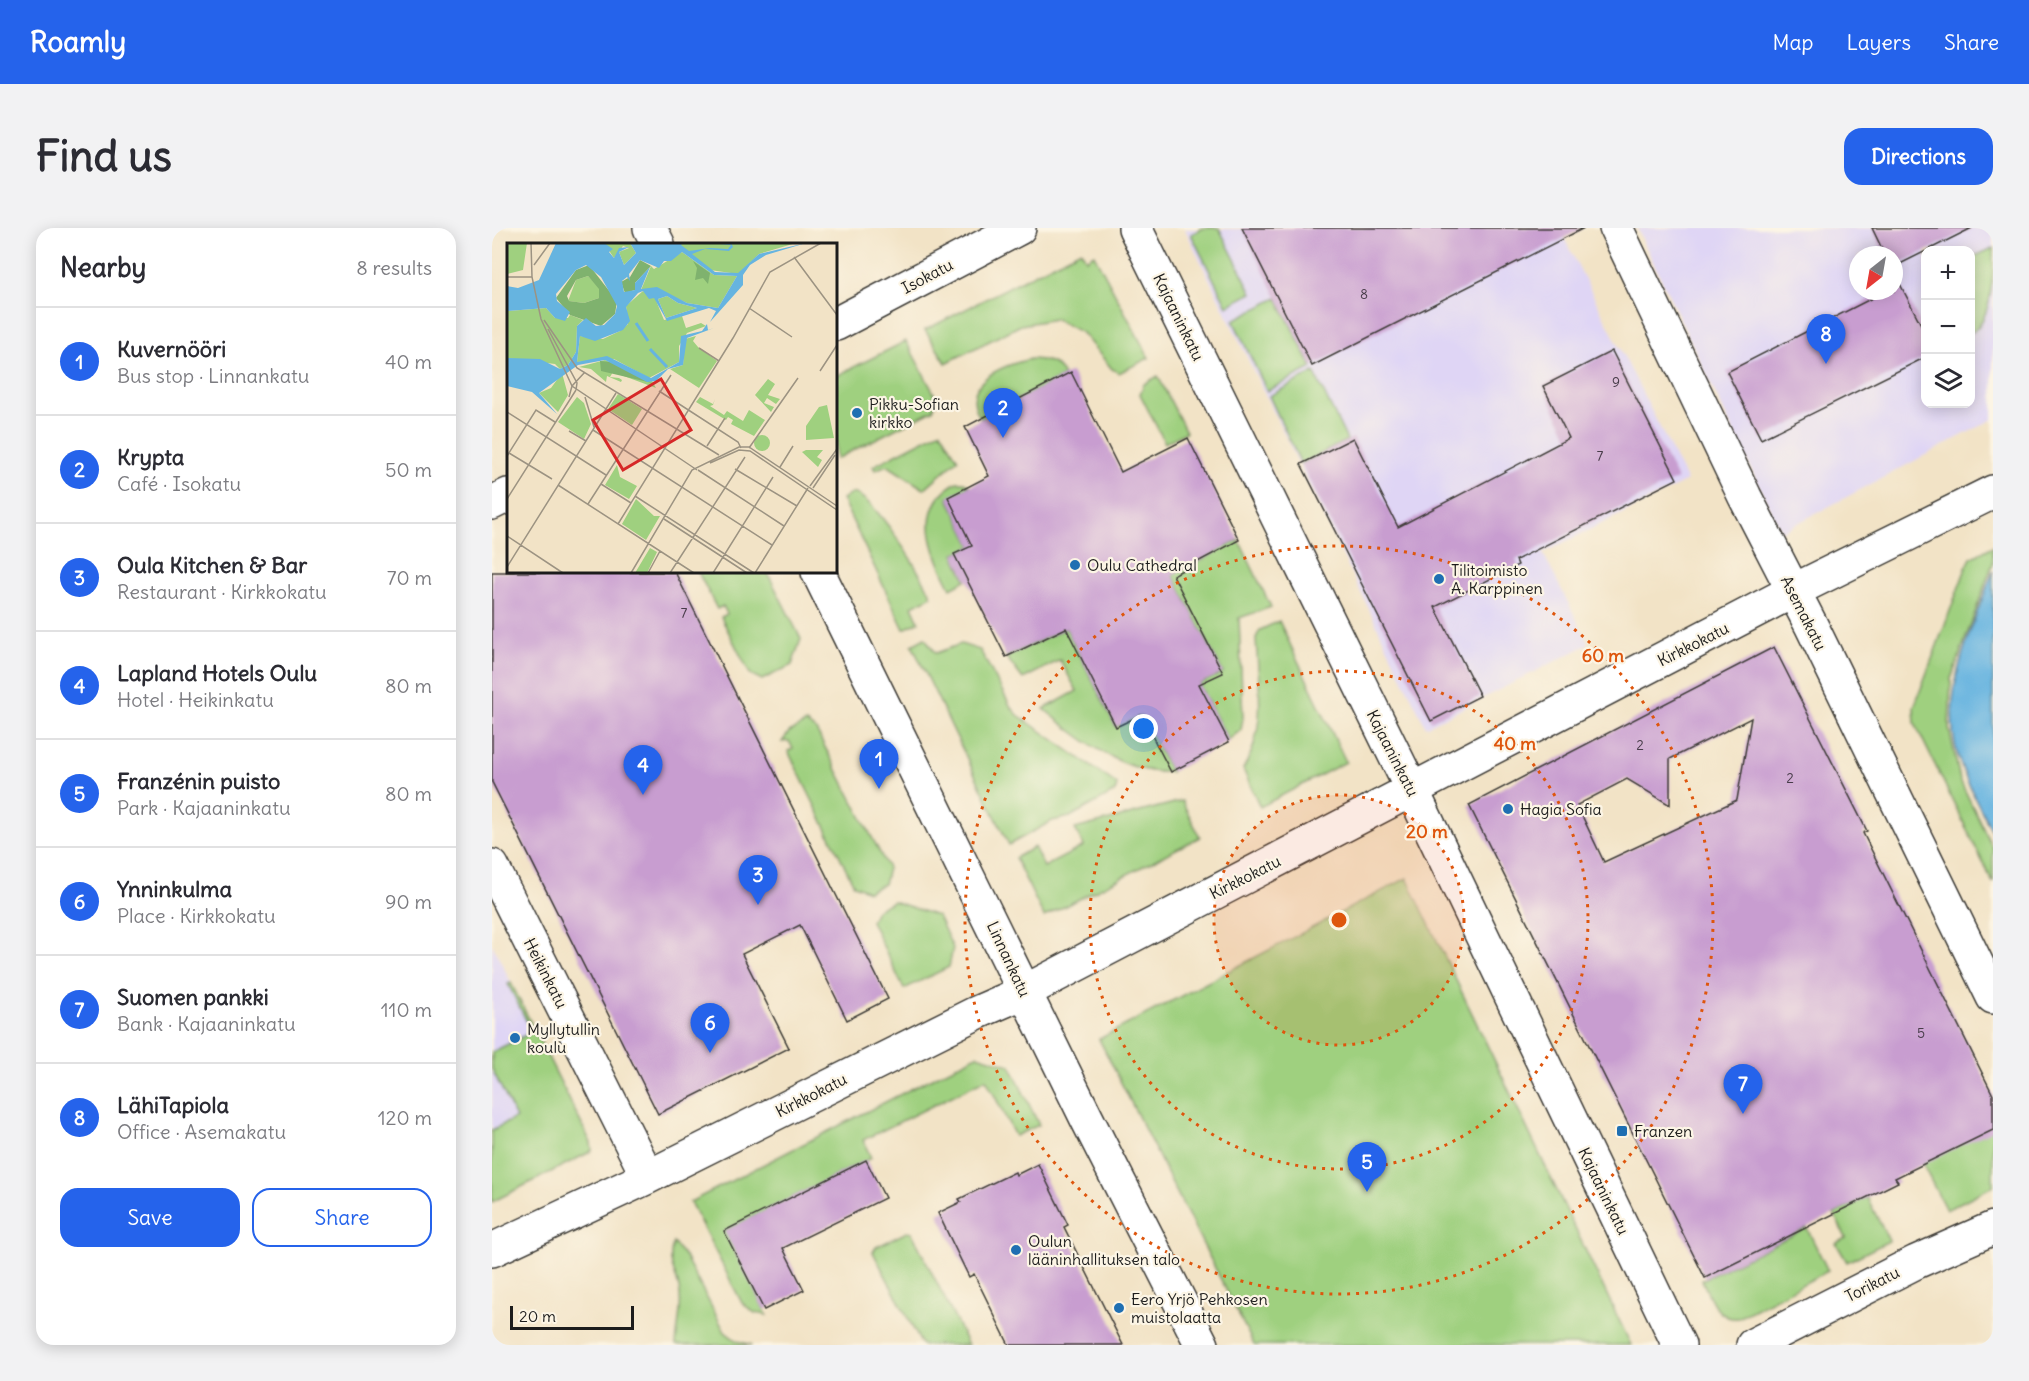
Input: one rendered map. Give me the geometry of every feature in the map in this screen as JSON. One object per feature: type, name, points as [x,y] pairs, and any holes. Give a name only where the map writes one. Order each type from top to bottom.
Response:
[{"type":"street","points":[[650,228],[658,243]]},
{"type":"street","name":"Isokatu","points":[[837,323],[1018,228]]},
{"type":"street","name":"Kajaaninkatu","points":[[1135,228],[1412,790],[1679,1345]]},
{"type":"street","name":"Asemakatu","points":[[1616,228],[1745,497],[1993,998]]},
{"type":"street","name":"Kirkkokatu","points":[[492,1250],[648,1177],[976,1013],[1024,992],[1793,591],[1993,492]]},
{"type":"street","points":[[492,503],[507,496]]},
{"type":"street","name":"Linnankatu","points":[[818,573],[1024,992],[1202,1345]]},
{"type":"street","name":"Heikinkatu","points":[[492,866],[648,1177]]},
{"type":"street","name":"Torikatu","points":[[1753,1345],[1916,1262],[1993,1228]]},
{"type":"shaded area","points":[[1559,228],[1687,481],[1543,553],[1589,644],[1426,727],[1185,229]]},
{"type":"shaded area","points":[[1637,228],[1993,228],[1993,419],[1781,532]]},
{"type":"shaded area","name":"Myllytullin koulu","points":[[492,944],[566,1093],[492,1130]]},
{"type":"green space","points":[[1203,228],[1219,228],[1252,293],[1227,306],[1191,234]]},
{"type":"green space","points":[[1993,248],[1992,283],[1988,307],[1975,329],[1975,300],[1975,256]]},
{"type":"green space","points":[[1081,250],[1086,259],[1094,254],[1149,358],[1119,373],[1112,369],[1082,333],[1055,319],[1021,325],[946,363],[925,330]]},
{"type":"green space","points":[[1277,298],[1312,368],[1267,391],[1233,320]]},
{"type":"green space","points":[[906,341],[937,399],[933,410],[837,458],[837,376]]},
{"type":"green space","points":[[1031,359],[1050,362],[1058,367],[1064,376],[981,419],[975,406],[975,395],[979,385],[986,377],[997,371]]},
{"type":"green space","points":[[1314,372],[1347,440],[1301,464],[1269,396]]},
{"type":"green space","points":[[1158,376],[1186,432],[1165,443],[1140,394],[1144,384]]},
{"type":"green space","points":[[941,431],[958,459],[924,489],[887,465],[875,470],[873,466]]},
{"type":"green space","points":[[957,482],[964,482],[970,486],[948,498],[972,546],[954,554],[966,580],[951,588],[938,561],[930,532],[935,504],[943,492]]},
{"type":"green space","points":[[851,493],[861,497],[872,506],[884,520],[908,554],[932,596],[912,606],[919,622],[904,629],[842,499]]},
{"type":"green space","points":[[1239,540],[1271,607],[1239,618],[1243,718],[1241,730],[1228,740],[1199,684],[1223,673],[1173,575]]},
{"type":"green space","points":[[1993,546],[1993,563],[1951,679],[1949,728],[1960,780],[1993,849],[1993,883],[1915,724],[1914,707],[1966,568],[1971,558]]},
{"type":"green space","points":[[699,573],[768,573],[801,639],[792,665],[762,680],[750,674],[721,617],[727,614],[723,606],[717,609]]},
{"type":"green space","points":[[1279,621],[1346,762],[1260,807],[1243,769],[1251,754],[1259,722],[1256,638],[1260,630]]},
{"type":"green space","points":[[1066,628],[1116,727],[1141,715],[1171,772],[1153,771],[1119,761],[1087,742],[1044,709],[1077,691],[1060,660],[1023,679],[1006,657]]},
{"type":"green space","points":[[925,638],[936,653],[961,644],[980,650],[1011,707],[1018,715],[1115,783],[1117,785],[1115,792],[1070,817],[1052,821],[1009,845],[912,645]]},
{"type":"green space","points":[[806,723],[816,730],[888,868],[884,884],[868,891],[854,885],[788,751],[793,749],[789,741],[782,742],[789,732]]},
{"type":"green space","points":[[1182,801],[1200,837],[1044,917],[1015,858],[1034,847],[1044,867],[1084,846],[1075,829]]},
{"type":"green space","points":[[1407,878],[1631,1345],[1254,1345],[1099,1039]]},
{"type":"green space","points":[[893,901],[938,916],[953,948],[949,967],[904,989],[871,921],[876,910]]},
{"type":"green space","points":[[511,983],[591,1143],[592,1151],[492,1202],[492,1130],[516,1118],[492,1069],[492,1052],[532,1032],[508,984]]},
{"type":"green space","points":[[977,1055],[1010,1065],[1039,1125],[1015,1136],[986,1079],[863,1140],[871,1158],[725,1231],[767,1315],[755,1313],[742,1303],[690,1202]]},
{"type":"green space","points":[[1993,1130],[1993,1186],[1946,1210],[1925,1169],[1918,1131]]},
{"type":"green space","points":[[1867,1197],[1889,1241],[1847,1262],[1836,1243],[1846,1238],[1834,1214]]},
{"type":"green space","points":[[1807,1228],[1828,1271],[1738,1318],[1731,1318],[1719,1311],[1702,1280]]},
{"type":"green space","points":[[907,1232],[912,1233],[968,1345],[922,1345],[873,1252],[876,1247]]},
{"type":"green space","points":[[673,1243],[684,1255],[725,1332],[737,1341],[752,1345],[676,1345],[680,1302],[679,1288],[671,1262]]},
{"type":"water","points":[[1993,571],[1993,834],[1960,763],[1953,730],[1952,706],[1961,660]]},
{"type":"building","points":[[1242,228],[1584,228],[1312,366]]},
{"type":"building","points":[[1872,228],[1972,228],[1936,246],[1921,246],[1921,254],[1903,262],[1903,246],[1881,246]]},
{"type":"building","points":[[1903,290],[1921,324],[1921,359],[1761,439],[1727,372],[1868,300],[1903,300]]},
{"type":"building","points":[[1612,351],[1677,479],[1516,560],[1518,565],[1435,607],[1480,696],[1431,721],[1301,464],[1353,438],[1398,527],[1569,438],[1543,386]]},
{"type":"building","name":"Oulu Cathedral","points":[[1071,372],[1121,472],[1188,438],[1239,540],[1173,575],[1223,673],[1199,684],[1229,742],[1171,772],[1141,715],[1116,727],[1066,628],[1006,657],[954,554],[972,546],[948,497],[989,476],[965,427]]},
{"type":"building","points":[[492,572],[675,573],[888,999],[847,1020],[800,925],[742,954],[789,1048],[658,1114],[492,782]]},
{"type":"building","points":[[1774,647],[1867,831],[1863,833],[1993,1095],[1993,1130],[1895,1178],[1898,1182],[1705,1278],[1469,805]],"holes":[[[1751,718],[1737,800],[1604,862],[1577,805],[1627,779],[1670,805],[1670,759]]]},
{"type":"building","points":[[866,1160],[885,1198],[783,1248],[804,1290],[764,1310],[724,1231]]},
{"type":"building","name":"Oulun lääninhallituksen talo","points":[[1038,1164],[1068,1225],[1064,1227],[1123,1345],[1009,1345],[974,1274],[969,1277],[938,1213],[961,1202],[959,1199],[1015,1172],[1016,1175]]},
{"type":"place","name":"LähiTapiola","points":[[1826,364]]},
{"type":"place","name":"Pikku-Sofian kirkko","points":[[857,413]]},
{"type":"place","name":"Krypta","points":[[1003,438]]},
{"type":"place","name":"Oulu Cathedral","points":[[1075,565]]},
{"type":"place","name":"Tilitoimisto A. Karppinen","points":[[1439,579]]},
{"type":"place","name":"Kuvernööri","points":[[879,789]]},
{"type":"place","name":"Lapland Hotels Oulu","points":[[643,795]]},
{"type":"place","name":"Hagia Sofia","points":[[1508,809]]},
{"type":"place","name":"Oula Kitchen & Bar","points":[[758,905]]},
{"type":"place","name":"Myllytullin koulu","points":[[515,1038]]},
{"type":"place","name":"Ynninkulma","points":[[710,1053]]},
{"type":"place","name":"Suomen pankki","points":[[1743,1114]]},
{"type":"place","name":"Franzen","points":[[1622,1131]]},
{"type":"place","name":"Franzénin puisto","points":[[1367,1192]]},
{"type":"place","name":"Oulun lääninhallituksen talo","points":[[1016,1250]]},
{"type":"place","name":"Eero Yrjö Pehkosen muistolaatta","points":[[1119,1308]]}]
